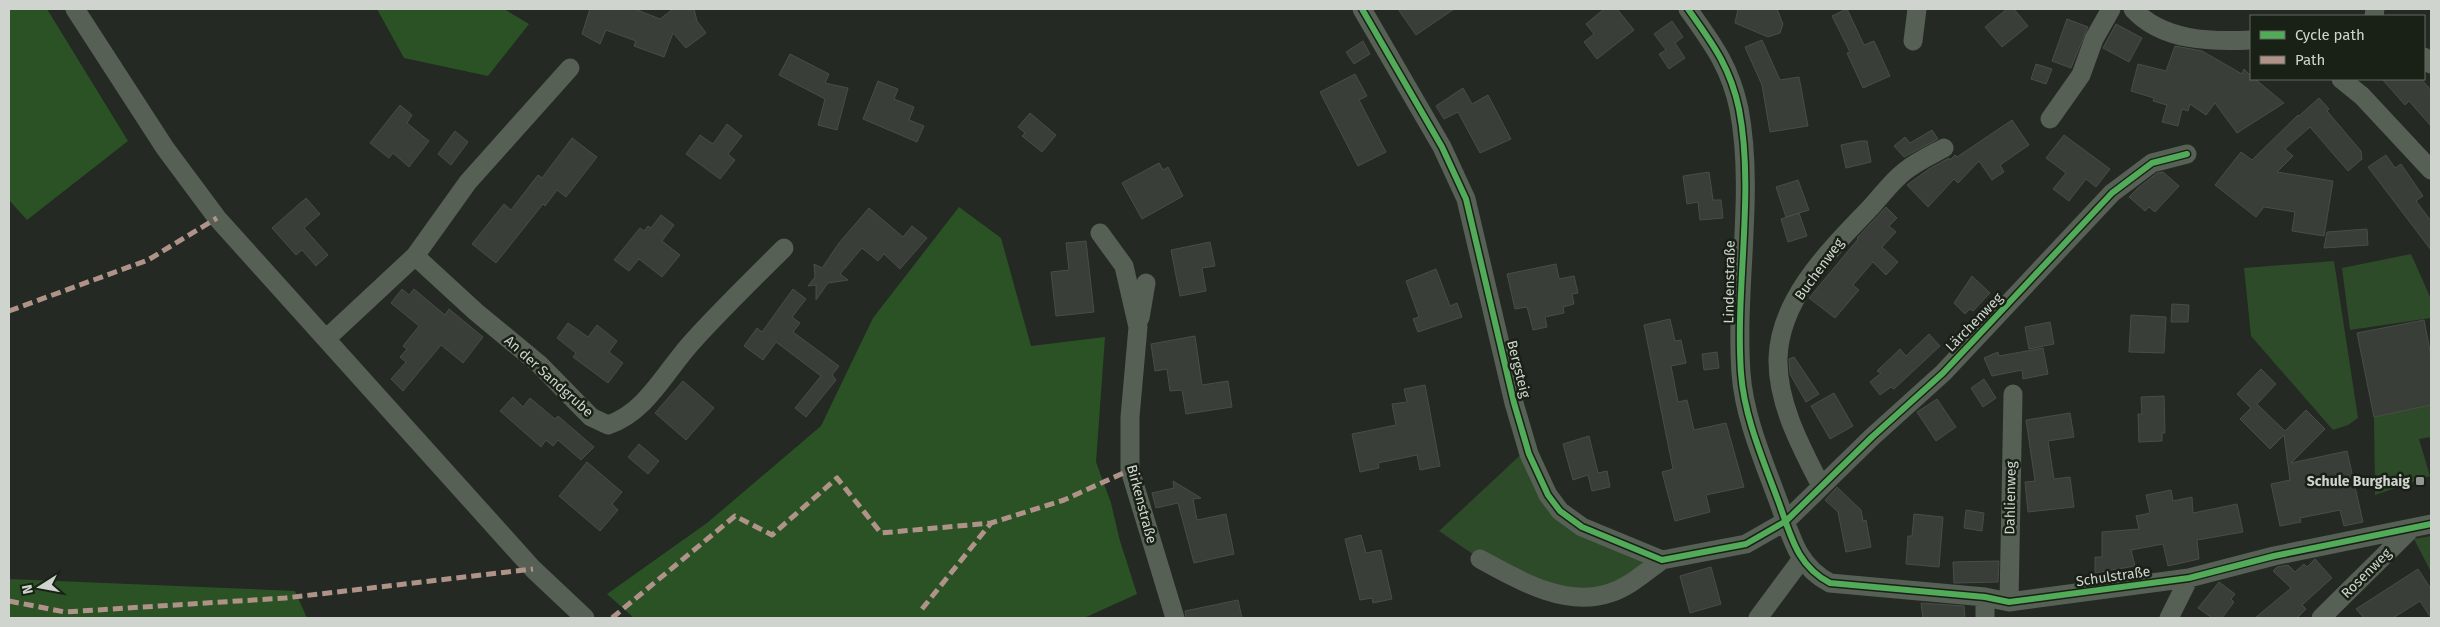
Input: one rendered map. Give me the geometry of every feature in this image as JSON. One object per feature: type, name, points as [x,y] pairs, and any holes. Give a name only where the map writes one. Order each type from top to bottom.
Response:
[{"type":"street","points":[[75,9],[165,148],[217,218],[533,569],[585,618]]},
{"type":"street","name":"Bergsteig","points":[[1362,9],[1432,129],[1466,199],[1514,403],[1529,454],[1548,495],[1560,511],[1582,527],[1662,560]]},
{"type":"street","name":"Lindenstraße","points":[[1688,9],[1724,60],[1739,108],[1745,166],[1740,315],[1741,374],[1755,435],[1801,560]]},
{"type":"street","points":[[1913,41],[1917,9]]},
{"type":"street","points":[[2050,119],[2080,75],[2094,39],[2111,9]]},
{"type":"street","points":[[2133,9],[2147,23],[2169,32],[2211,40],[2250,40]]},
{"type":"street","points":[[326,338],[415,256],[468,182],[570,68]]},
{"type":"street","points":[[2341,80],[2362,96],[2431,170]]},
{"type":"street","name":"Buchenweg","points":[[1821,486],[1796,438],[1781,387],[1778,359],[1781,328],[1799,293],[1833,247],[1905,171],[1944,148]]},
{"type":"street","name":"Lärchenweg","points":[[1786,521],[1943,373],[2112,193],[2152,163],[2187,154]]},
{"type":"street","name":"Birkenstraße","points":[[1100,233],[1124,266],[1138,327]]},
{"type":"street","name":"An der Sandgrube","points":[[415,256],[476,312],[539,364],[591,417],[608,425],[623,420],[657,388],[692,342],[784,248]]},
{"type":"street","name":"Birkenstraße","points":[[1146,283],[1138,327],[1130,417],[1130,470],[1175,618]]},
{"type":"street","name":"Dahlienweg","points":[[2009,602],[2013,394]]},
{"type":"street","points":[[1480,559],[1519,581],[1578,598],[1611,593],[1635,580],[1662,560],[1746,544],[1786,521]]},
{"type":"street","name":"Schulstraße","points":[[1801,560],[1818,576],[1830,583],[1985,597],[2009,602],[2189,578],[2274,556],[2431,524]]},
{"type":"street","name":"Rosenweg","points":[[2321,618],[2412,528]]},
{"type":"street","points":[[1758,618],[1801,560]]},
{"type":"street","points":[[2169,618],[2189,578]]},
{"type":"street","points":[[1985,597],[1985,618]]},
{"type":"green space","points":[[9,9],[47,9],[128,141],[27,220],[9,200]]},
{"type":"green space","points":[[377,9],[504,9],[529,24],[488,76],[404,58]]},
{"type":"green space","points":[[959,207],[1001,238],[1031,346],[1105,337],[1096,462],[1111,503],[1120,541],[1137,594],[1084,618],[634,618],[607,594],[707,523],[821,426],[873,318]]},
{"type":"green space","points":[[2411,254],[2431,299],[2431,318],[2350,330],[2342,268]]},
{"type":"green space","points":[[2334,261],[2358,418],[2348,425],[2333,430],[2251,336],[2244,268]]},
{"type":"green space","points":[[2431,405],[2431,437],[2419,439],[2430,476],[2375,495],[2374,417]]},
{"type":"green space","points":[[1528,448],[1560,511],[1662,560],[1611,593],[1552,592],[1480,559],[1439,531]]},
{"type":"green space","points":[[2431,536],[2431,572],[2414,539]]},
{"type":"green space","points":[[9,579],[295,591],[307,618],[9,618]]},
{"type":"building","points":[[590,9],[635,9],[660,19],[673,9],[694,9],[697,21],[706,33],[686,48],[673,33],[664,57],[634,46],[636,41],[606,30],[600,44],[582,34]]},
{"type":"building","points":[[1398,9],[1454,9],[1416,35]]},
{"type":"building","points":[[1604,9],[1617,9],[1634,30],[1597,59],[1584,42],[1594,34],[1586,24]]},
{"type":"building","points":[[1738,9],[1777,9],[1783,24],[1780,33],[1768,37],[1735,23]]},
{"type":"building","points":[[1847,9],[1864,45],[1874,41],[1890,76],[1863,88],[1847,53],[1850,52],[1832,16]]},
{"type":"building","points":[[2007,9],[2014,9],[2028,26],[2002,47],[1985,27]]},
{"type":"building","points":[[2067,19],[2088,27],[2071,68],[2052,61]]},
{"type":"building","points":[[1672,21],[1683,37],[1675,43],[1685,58],[1669,69],[1659,54],[1666,50],[1654,34]]},
{"type":"building","points":[[2116,24],[2142,38],[2129,62],[2103,48]]},
{"type":"building","points":[[1762,40],[1780,80],[1799,77],[1808,126],[1770,132],[1762,85],[1745,47]]},
{"type":"building","points":[[1363,41],[1370,54],[1354,64],[1346,52]]},
{"type":"building","points":[[2175,46],[2202,51],[2242,74],[2244,69],[2250,75],[2250,80],[2256,80],[2284,103],[2237,133],[2215,103],[2206,115],[2190,104],[2188,111],[2182,109],[2178,126],[2162,122],[2167,105],[2153,101],[2154,98],[2131,91],[2138,64],[2166,71]]},
{"type":"building","points":[[790,54],[829,74],[825,83],[848,88],[837,130],[818,125],[825,99],[779,75]]},
{"type":"building","points":[[2036,64],[2052,69],[2046,84],[2031,79]]},
{"type":"building","points":[[1355,74],[1367,96],[1359,100],[1386,152],[1358,166],[1320,92]]},
{"type":"building","points":[[2383,80],[2422,80],[2431,90],[2431,126],[2409,101],[2405,105]]},
{"type":"building","points":[[878,81],[898,89],[894,99],[914,107],[909,120],[924,126],[917,142],[863,119]]},
{"type":"building","points":[[1463,88],[1472,104],[1488,95],[1511,139],[1480,153],[1458,112],[1444,119],[1436,106]]},
{"type":"building","points":[[2319,98],[2329,109],[2327,111],[2361,151],[2362,159],[2348,171],[2310,127],[2285,149],[2293,156],[2277,172],[2333,181],[2324,236],[2292,231],[2295,212],[2264,207],[2256,217],[2215,185],[2241,152],[2252,160],[2298,115]]},
{"type":"building","points":[[400,105],[412,115],[407,123],[429,141],[409,167],[393,153],[389,158],[370,143]]},
{"type":"building","points":[[1030,113],[1056,135],[1042,152],[1022,136],[1025,133],[1018,127]]},
{"type":"building","points":[[2012,120],[2029,145],[2000,165],[2004,172],[1992,180],[1979,161],[1958,183],[1954,179],[1928,207],[1907,185],[1929,169],[1949,158],[1950,160],[1955,155],[1957,157]]},
{"type":"building","points":[[727,124],[742,136],[728,154],[735,160],[720,179],[686,154],[700,135],[713,144]]},
{"type":"building","points":[[1932,130],[1938,139],[1904,157],[1894,146],[1905,137],[1910,143]]},
{"type":"building","points":[[455,131],[468,142],[451,165],[438,154]]},
{"type":"building","points":[[2064,135],[2110,169],[2096,187],[2086,179],[2069,201],[2053,189],[2066,173],[2046,158]]},
{"type":"building","points":[[572,138],[597,157],[566,197],[557,190],[545,206],[543,204],[496,263],[472,244],[504,204],[511,210],[538,175],[542,178]]},
{"type":"building","points":[[1867,141],[1871,162],[1846,168],[1841,145]]},
{"type":"building","points":[[2386,155],[2395,168],[2401,164],[2423,196],[2416,201],[2431,221],[2431,250],[2368,167]]},
{"type":"building","points":[[1159,163],[1163,170],[1168,167],[1183,196],[1142,219],[1122,183]]},
{"type":"building","points":[[1709,172],[1713,200],[1721,200],[1723,218],[1700,220],[1698,202],[1687,204],[1683,176]]},
{"type":"building","points":[[2163,172],[2179,186],[2155,212],[2149,207],[2145,211],[2129,197],[2157,173]]},
{"type":"building","points":[[1798,180],[1809,210],[1786,217],[1776,187]]},
{"type":"building","points":[[306,198],[320,214],[304,228],[328,255],[316,266],[302,250],[296,255],[272,228]]},
{"type":"building","points":[[1886,207],[1897,218],[1889,226],[1896,232],[1882,247],[1898,262],[1886,275],[1873,262],[1853,285],[1859,290],[1835,318],[1809,298],[1857,238]]},
{"type":"building","points":[[869,208],[903,237],[912,226],[927,238],[900,269],[884,254],[878,261],[862,248],[840,274],[848,280],[828,283],[816,300],[816,285],[808,286],[815,277],[814,264],[822,268],[839,243]]},
{"type":"building","points":[[1799,213],[1807,236],[1788,242],[1781,219]]},
{"type":"building","points":[[661,215],[674,225],[662,241],[680,255],[662,277],[639,259],[629,271],[614,260],[640,228],[644,231],[648,226],[651,228]]},
{"type":"building","points":[[2367,229],[2368,245],[2324,248],[2327,232]]},
{"type":"building","points":[[1086,241],[1094,312],[1056,316],[1051,272],[1069,270],[1066,243]]},
{"type":"building","points":[[1210,242],[1215,266],[1202,268],[1206,291],[1180,296],[1171,250]]},
{"type":"building","points":[[1556,264],[1559,279],[1574,276],[1578,293],[1572,294],[1574,304],[1563,307],[1564,313],[1545,317],[1547,327],[1533,330],[1527,307],[1515,309],[1507,274]]},
{"type":"building","points":[[1436,269],[1450,306],[1457,303],[1462,317],[1418,332],[1413,319],[1419,317],[1406,281]]},
{"type":"building","points":[[1972,276],[1990,293],[1973,311],[1970,309],[1965,314],[1954,303]]},
{"type":"building","points":[[402,289],[409,295],[414,289],[445,315],[449,309],[483,337],[463,363],[441,345],[403,391],[391,379],[406,362],[400,357],[407,349],[403,346],[419,326],[391,303]]},
{"type":"building","points":[[793,289],[806,299],[792,317],[800,323],[793,332],[839,366],[832,375],[836,380],[806,417],[795,408],[821,376],[776,342],[763,360],[744,346],[757,328],[762,332]]},
{"type":"building","points":[[2172,304],[2189,305],[2188,322],[2171,322]]},
{"type":"building","points":[[2131,315],[2166,317],[2164,353],[2129,352]]},
{"type":"building","points":[[1670,319],[1675,341],[1681,340],[1686,363],[1671,366],[1678,402],[1687,400],[1694,430],[1726,423],[1744,487],[1706,495],[1710,512],[1675,521],[1662,472],[1673,469],[1644,325]]},
{"type":"building","points":[[2424,320],[2431,356],[2431,405],[2374,417],[2357,333]]},
{"type":"building","points":[[2050,322],[2054,344],[2029,349],[2025,327]]},
{"type":"building","points":[[568,323],[588,337],[597,325],[617,341],[609,352],[623,363],[608,383],[573,357],[576,353],[557,338]]},
{"type":"building","points":[[1929,334],[1940,346],[1894,389],[1891,387],[1880,395],[1870,382],[1881,373],[1877,371],[1900,349],[1906,356]]},
{"type":"building","points":[[1195,336],[1202,385],[1228,381],[1232,407],[1186,414],[1182,390],[1170,391],[1167,369],[1155,371],[1151,344]]},
{"type":"building","points":[[2043,348],[2048,374],[2023,379],[2022,370],[1992,376],[1984,358],[1998,352],[1999,356]]},
{"type":"building","points":[[1717,352],[1719,368],[1704,370],[1702,354]]},
{"type":"building","points":[[1794,357],[1819,394],[1806,402],[1790,374],[1789,359]]},
{"type":"building","points":[[2261,369],[2276,384],[2257,404],[2285,431],[2306,410],[2325,429],[2291,463],[2347,451],[2363,522],[2344,526],[2340,510],[2300,518],[2301,522],[2280,526],[2271,484],[2290,480],[2284,435],[2270,449],[2240,419],[2251,408],[2237,394]]},
{"type":"building","points":[[1984,379],[1996,398],[1983,407],[1971,388]]},
{"type":"building","points":[[683,381],[714,408],[686,440],[655,413]]},
{"type":"building","points":[[1425,385],[1440,466],[1420,470],[1417,455],[1378,463],[1379,468],[1360,472],[1352,434],[1396,425],[1392,404],[1407,402],[1404,389]]},
{"type":"building","points":[[1834,393],[1853,426],[1830,439],[1811,406]]},
{"type":"building","points":[[2164,396],[2165,433],[2162,433],[2162,441],[2139,442],[2138,414],[2142,414],[2141,397]]},
{"type":"building","points":[[513,397],[523,407],[530,398],[555,419],[558,416],[594,447],[581,460],[558,440],[553,446],[546,440],[541,447],[500,411]]},
{"type":"building","points":[[1937,399],[1956,427],[1936,441],[1917,412]]},
{"type":"building","points":[[2070,413],[2074,437],[2048,441],[2054,479],[2070,477],[2074,507],[2028,512],[2025,482],[2035,481],[2026,420]]},
{"type":"building","points":[[1589,436],[1598,473],[1607,471],[1610,487],[1592,491],[1588,475],[1573,480],[1563,444]]},
{"type":"building","points":[[639,444],[659,461],[648,474],[628,457]]},
{"type":"building","points":[[587,462],[622,492],[612,504],[618,510],[600,531],[559,496]]},
{"type":"building","points":[[1173,481],[1201,498],[1193,499],[1197,520],[1226,514],[1234,554],[1194,563],[1178,503],[1156,508],[1152,493],[1174,488]]},
{"type":"building","points":[[1837,487],[1861,510],[1863,521],[1866,520],[1871,547],[1846,552],[1838,512],[1825,500]]},
{"type":"building","points":[[2171,490],[2173,501],[2192,497],[2193,513],[2237,504],[2243,532],[2197,540],[2199,559],[2168,566],[2163,544],[2131,550],[2135,566],[2095,573],[2095,557],[2102,557],[2102,532],[2139,529],[2136,516],[2150,513],[2146,495]]},
{"type":"building","points":[[1966,510],[1984,513],[1982,531],[1964,528]]},
{"type":"building","points":[[1914,514],[1943,517],[1939,567],[1906,564],[1908,536],[1912,536]]},
{"type":"building","points":[[1361,535],[1366,553],[1381,550],[1392,599],[1373,603],[1372,598],[1360,600],[1345,539]]},
{"type":"building","points":[[2315,559],[2332,578],[2302,605],[2306,609],[2297,618],[2255,618],[2291,588],[2273,571],[2277,567],[2288,565],[2295,572],[2304,564],[2307,567]]},
{"type":"building","points":[[1999,561],[1998,582],[1954,583],[1953,562]]},
{"type":"building","points":[[1711,567],[1721,604],[1690,613],[1680,576]]},
{"type":"building","points":[[2418,569],[2431,589],[2431,618],[2420,601],[2393,618],[2364,618],[2356,609]]},
{"type":"building","points":[[2219,582],[2235,594],[2231,599],[2234,602],[2222,618],[2212,618],[2198,608]]},
{"type":"building","points":[[1238,600],[1242,618],[1186,618],[1185,611]]},
{"type":"building","points":[[1921,603],[1964,606],[1965,618],[1923,618]]},
{"type":"marked path","points":[[9,311],[148,260],[217,218]]},
{"type":"marked path","points":[[612,618],[735,516],[772,535],[837,478],[881,533],[991,523],[1064,500],[1130,470]]},
{"type":"marked path","points":[[922,609],[991,523]]},
{"type":"marked path","points":[[9,601],[65,612],[285,598],[533,569]]},
{"type":"cycle path","points":[[1362,9],[1442,147],[1466,199],[1514,403],[1529,454],[1548,495],[1560,511],[1582,527],[1662,560],[1746,544],[1786,521],[1872,437],[1943,373],[2112,193],[2152,163],[2187,154]]},
{"type":"cycle path","points":[[1688,9],[1725,67],[1731,80],[1739,109],[1745,173],[1740,340],[1741,373],[1746,406],[1750,423],[1792,538],[1803,559],[1819,576],[1830,583],[1985,597],[2009,602],[2189,578],[2274,556],[2431,524]]},
{"type":"place","name":"Schule Burghaig","points":[[2420,481]]}]
